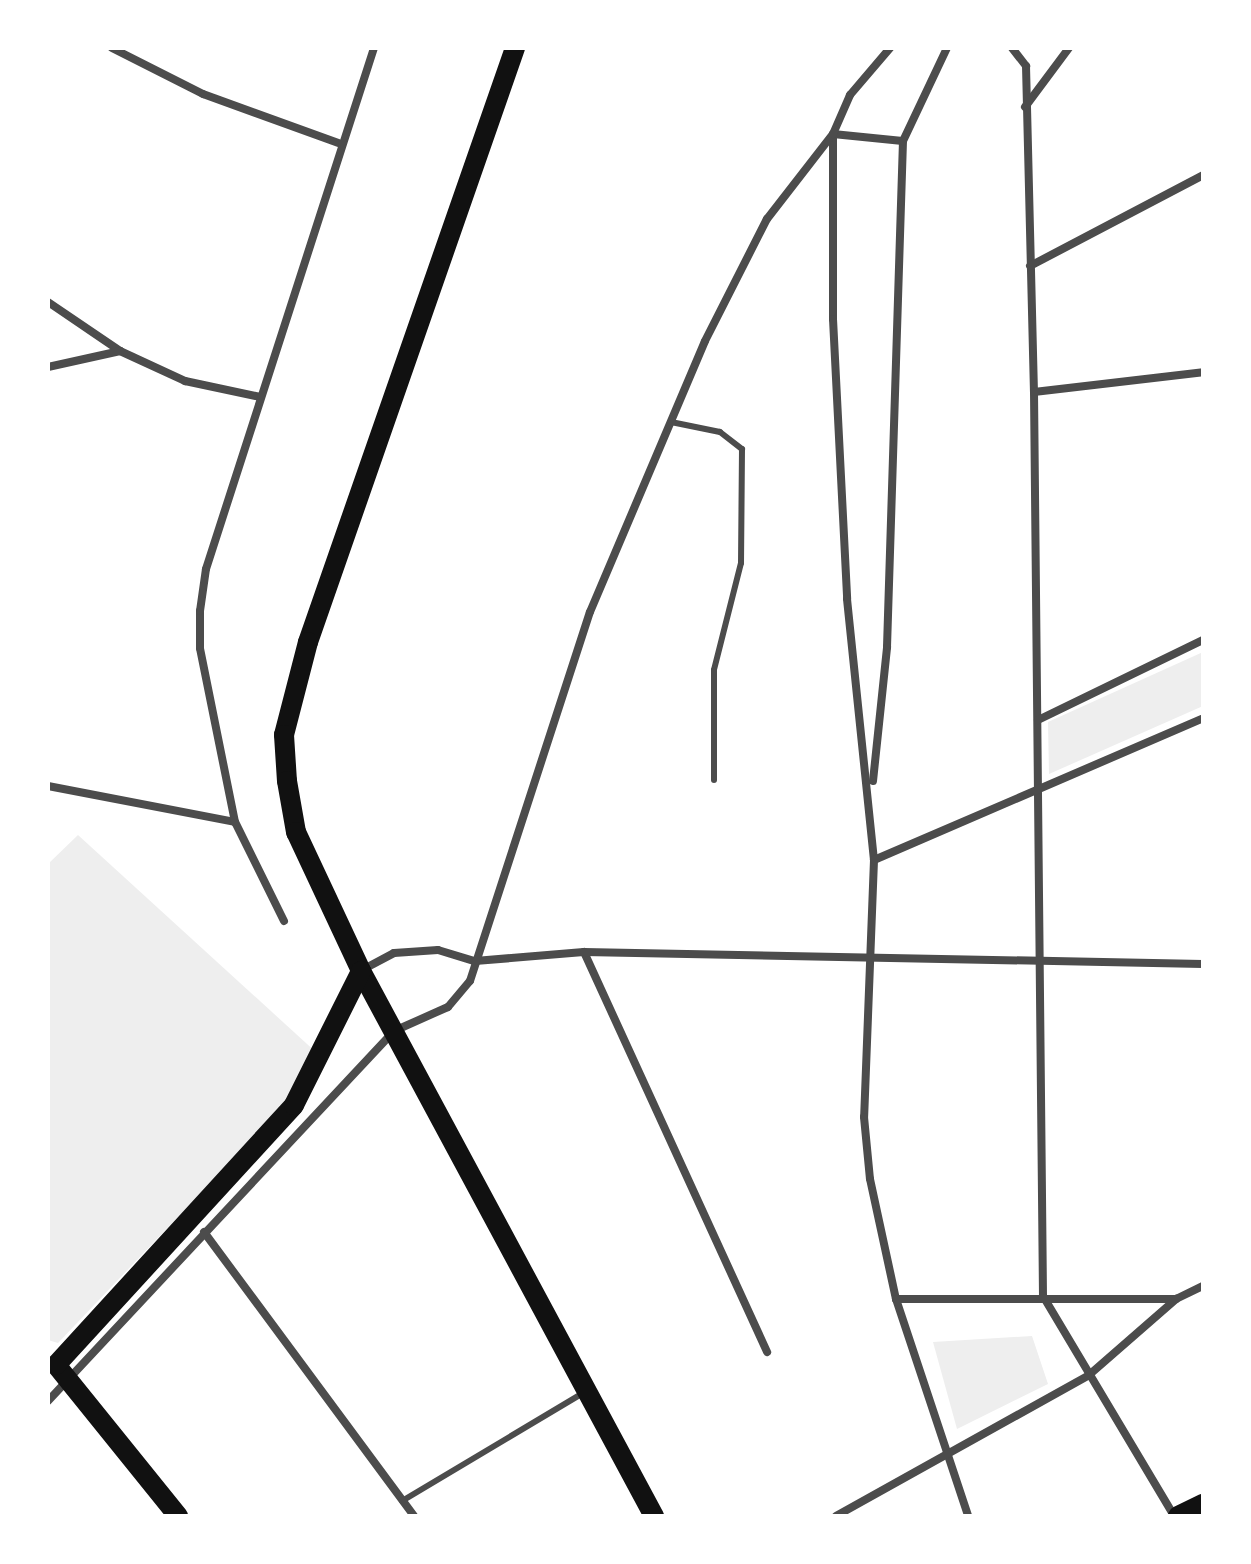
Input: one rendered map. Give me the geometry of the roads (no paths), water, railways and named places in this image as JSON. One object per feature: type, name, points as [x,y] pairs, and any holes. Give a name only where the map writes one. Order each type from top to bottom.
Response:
[{"type":"main road","points":[[515,48],[324,593],[284,735],[296,832],[361,971],[654,1516]]},
{"type":"main road","points":[[178,1516],[57,1368],[227,1185],[317,1072],[361,971]]},
{"type":"main road","points":[[1176,1516],[1203,1504]]},
{"type":"street","points":[[112,48],[203,94],[338,143]]},
{"type":"street","points":[[284,921],[235,822],[200,648],[200,611],[260,397],[338,143],[374,48]]},
{"type":"street","points":[[48,1401],[57,1368],[204,1232],[394,1031],[448,1007],[470,981],[590,612],[671,422],[767,219],[833,134],[850,95],[890,48]]},
{"type":"street","points":[[872,794],[887,647],[903,141],[947,48]]},
{"type":"street","points":[[1012,48],[1026,66],[1034,392],[1043,1296],[1176,1516]]},
{"type":"street","points":[[1025,107],[1069,48]]},
{"type":"street","points":[[833,134],[903,141]]},
{"type":"street","points":[[833,134],[833,319],[847,599],[872,794],[874,860],[867,957],[864,1117],[896,1299],[943,1451],[968,1516]]},
{"type":"street","points":[[1030,266],[1203,175]]},
{"type":"street","points":[[48,302],[120,351],[185,381],[260,397]]},
{"type":"street","points":[[48,367],[120,351]]},
{"type":"street","points":[[1034,392],[1203,372]]},
{"type":"street","points":[[1038,720],[1203,640]]},
{"type":"street","points":[[874,860],[1203,718]]},
{"type":"street","points":[[48,786],[235,822]]},
{"type":"street","points":[[361,971],[394,953],[419,951],[475,961],[584,952],[867,957],[1041,965],[1203,964]]},
{"type":"street","points":[[584,952],[767,1352]]},
{"type":"street","points":[[204,1232],[414,1516]]},
{"type":"street","points":[[836,1516],[943,1451],[1089,1375],[1176,1299],[1203,1286]]},
{"type":"street","points":[[896,1299],[1043,1296],[1176,1299]]},
{"type":"lane","points":[[671,422],[731,436],[742,449],[741,563],[714,670],[714,780]]},
{"type":"lane","points":[[402,1501],[586,1391]]}]
